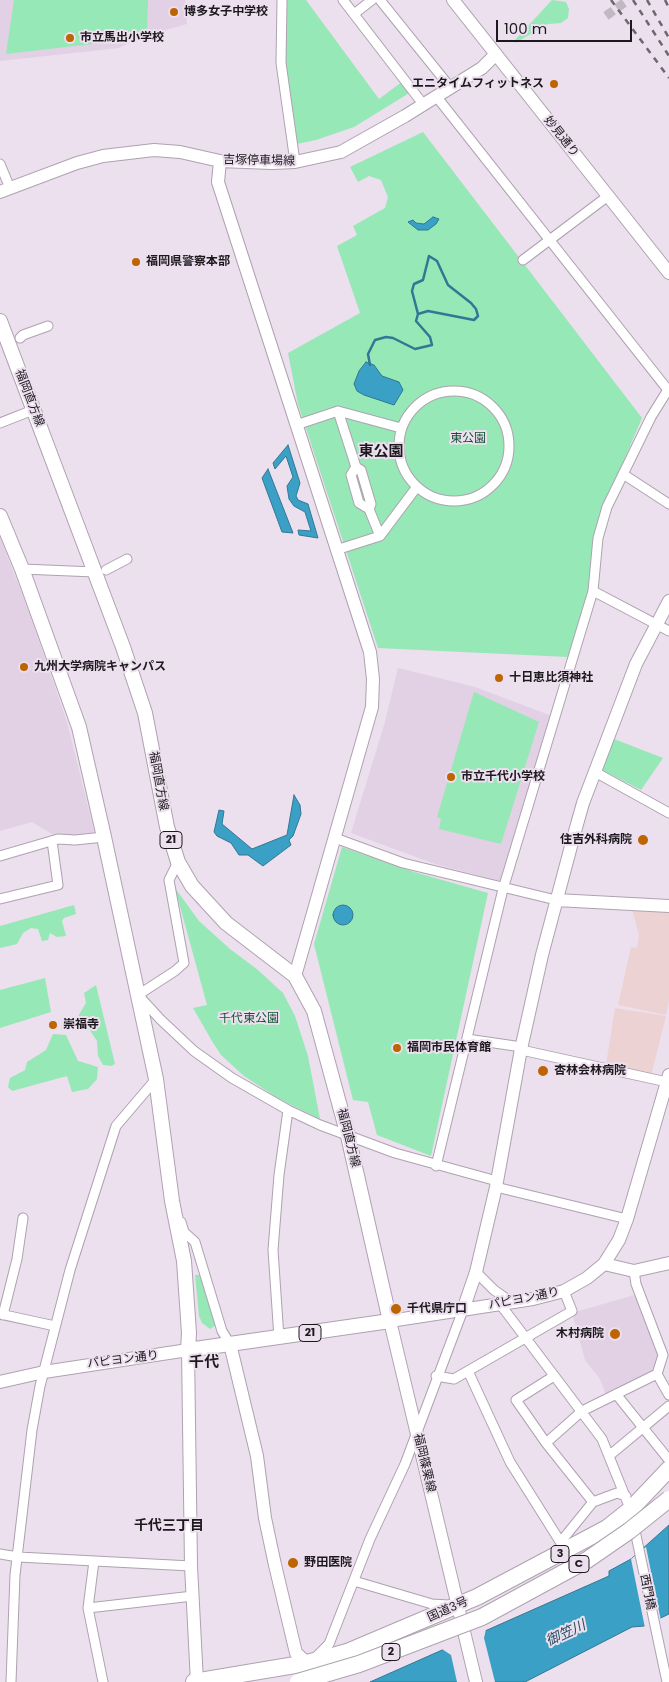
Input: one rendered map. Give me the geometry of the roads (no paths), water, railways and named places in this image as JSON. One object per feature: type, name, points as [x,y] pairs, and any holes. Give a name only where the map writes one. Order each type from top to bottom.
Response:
[{"type":"highway","name":"国道3号","points":[[197,1682],[307,1663],[347,1652],[457,1606],[563,1547],[607,1528],[628,1503],[669,1469]]},
{"type":"highway","points":[[650,1521],[669,1492]]},
{"type":"highway","name":"国道3号","points":[[306,1682],[399,1653],[542,1589],[594,1561],[635,1533],[650,1521],[669,1501]]},
{"type":"highway","name":"C","points":[[482,1617],[587,1560],[669,1501]]},
{"type":"highway","name":"C","points":[[306,1682],[427,1642],[482,1618],[588,1560],[630,1533],[669,1501]]},
{"type":"highway","name":"2","points":[[306,1682],[482,1617]]},
{"type":"main road","name":"福岡直方線","points":[[0,321],[100,571],[145,713],[166,827],[178,862],[192,886],[226,923],[295,976],[314,1012],[348,1136],[390,1321]]},
{"type":"main road","points":[[0,516],[22,569],[79,727],[104,836],[156,1079],[172,1201],[184,1261],[189,1333],[188,1350]]},
{"type":"main road","name":"パピヨン通り","points":[[188,1350],[390,1321]]},
{"type":"street","points":[[282,0],[281,64],[295,162]]},
{"type":"street","points":[[343,0],[423,104]]},
{"type":"street","points":[[354,14],[372,0]]},
{"type":"street","points":[[380,0],[450,87]]},
{"type":"street","name":"妙見通り","points":[[453,0],[669,274]]},
{"type":"street","name":"吉塚停車場線","points":[[5,190],[77,163],[103,156],[154,150],[180,152],[220,161],[295,162],[341,152],[482,68],[496,54]]},
{"type":"street","points":[[436,96],[668,389],[651,417],[607,507],[598,538],[593,590],[502,889],[436,1166]]},
{"type":"street","points":[[220,161],[218,182],[370,652],[373,679],[372,707],[295,976]]},
{"type":"street","points":[[0,164],[5,190]]},
{"type":"street","points":[[523,260],[608,196]]},
{"type":"street","points":[[20,338],[22,335],[48,326]]},
{"type":"street","points":[[463,390],[481,397],[496,409],[506,426],[509,454],[503,472],[486,490],[469,499],[459,501],[440,499],[416,488],[405,471],[399,453],[401,428],[418,403],[435,393],[463,390]]},
{"type":"street","points":[[0,423],[34,410]]},
{"type":"street","points":[[296,425],[338,411],[401,428]]},
{"type":"street","points":[[338,411],[356,467],[361,470],[371,504],[369,509],[380,536]]},
{"type":"street","points":[[623,474],[669,504]]},
{"type":"street","points":[[336,550],[380,536],[416,488]]},
{"type":"street","points":[[22,569],[100,571],[127,559]]},
{"type":"street","points":[[593,590],[669,631]]},
{"type":"street","points":[[307,1663],[324,1651],[329,1644],[384,1507],[405,1464],[476,1272],[497,1184],[521,1049],[556,900],[583,803],[636,664],[669,601]]},
{"type":"street","points":[[595,772],[669,813]]},
{"type":"street","points":[[0,856],[52,841],[104,836]]},
{"type":"street","points":[[335,838],[402,863],[502,889],[556,900],[669,906]]},
{"type":"street","points":[[0,899],[58,885],[52,841]]},
{"type":"street","points":[[178,862],[169,880],[184,963],[138,995],[194,1051],[232,1078],[288,1110],[348,1136],[436,1166],[627,1219]]},
{"type":"street","points":[[467,1039],[668,1078]]},
{"type":"street","name":"パピヨン通り","points":[[390,1321],[506,1303],[564,1291],[587,1278],[604,1264],[619,1240],[627,1219],[668,1078]]},
{"type":"street","points":[[12,1682],[12,1605],[32,1430],[44,1372],[70,1270],[116,1126],[156,1079]]},
{"type":"street","points":[[279,1338],[273,1250],[279,1175],[288,1110]]},
{"type":"street","points":[[172,1201],[184,1232],[195,1242],[222,1331],[230,1344],[257,1456],[265,1518],[274,1565],[296,1653],[307,1663]]},
{"type":"street","points":[[23,1218],[17,1258],[2,1314],[55,1326]]},
{"type":"street","points":[[604,1264],[634,1271],[669,1263]]},
{"type":"street","points":[[546,1443],[582,1412],[656,1374],[663,1355],[636,1284],[634,1271]]},
{"type":"street","name":"西門橋","points":[[476,1272],[506,1303],[525,1339],[582,1412],[610,1455],[621,1489],[628,1503],[666,1682]]},
{"type":"street","points":[[436,1376],[454,1379],[572,1311],[564,1291]]},
{"type":"street","name":"福岡篠栗線","points":[[390,1321],[476,1682]]},
{"type":"street","points":[[188,1350],[191,1566],[197,1682]]},
{"type":"street","name":"パピヨン通り","points":[[0,1382],[44,1372],[188,1350]]},
{"type":"street","points":[[468,1371],[510,1462],[563,1547]]},
{"type":"street","points":[[656,1374],[669,1395]]},
{"type":"street","points":[[554,1376],[516,1400],[546,1443],[593,1502]]},
{"type":"street","points":[[616,1394],[642,1429],[669,1460]]},
{"type":"street","points":[[610,1455],[669,1406]]},
{"type":"street","points":[[563,1547],[574,1524],[593,1502],[618,1493],[628,1503]]},
{"type":"street","points":[[0,1554],[18,1558],[191,1566]]},
{"type":"street","points":[[94,1561],[88,1608],[103,1682]]},
{"type":"street","points":[[354,1581],[432,1604],[457,1606]]},
{"type":"street","points":[[88,1608],[193,1596]]},
{"type":"street","points":[[306,1682],[307,1663]]},
{"type":"water","points":[[433,217],[439,219],[428,230],[418,230],[408,222],[413,220],[416,223],[424,224]]},
{"type":"water","points":[[366,362],[374,365],[382,376],[399,382],[403,390],[394,405],[357,391],[354,384],[359,371]]},
{"type":"water","points":[[288,445],[300,483],[296,496],[298,500],[308,504],[318,538],[299,535],[298,530],[311,531],[305,512],[294,506],[289,499],[287,486],[293,477],[286,456],[275,469],[273,463]]},
{"type":"water","points":[[268,469],[293,533],[282,532],[262,478]]},
{"type":"water","points":[[294,795],[300,805],[301,814],[293,836],[289,840],[291,845],[263,866],[248,855],[239,855],[231,843],[217,836],[214,832],[219,810],[224,811],[222,824],[252,849],[287,835]]},
{"type":"water","points":[[339,905],[347,905],[353,911],[353,919],[347,925],[339,925],[333,919],[333,911]]},
{"type":"water","name":"御笠川","points":[[669,1525],[669,1614],[644,1626],[632,1627],[525,1682],[370,1682],[609,1576],[609,1571],[631,1559]]},
{"type":"waterway","points":[[370,365],[368,354],[375,340],[386,337],[393,338],[415,349],[432,345],[430,337],[416,321],[418,314],[412,291],[414,284],[423,280],[429,256],[437,261],[448,285],[471,303],[476,309],[478,316],[474,320],[428,311],[418,314]]},
{"type":"tunnel","points":[[606,16],[628,0]]},
{"type":"railway","points":[[611,0],[669,78]]},
{"type":"railway","points":[[633,0],[669,56]]},
{"type":"railway","points":[[647,0],[669,38]]},
{"type":"railway","points":[[665,0],[669,8]]},
{"type":"place","name":"博多女子中学校","points":[[174,12]]},
{"type":"place","name":"市立馬出小学校","points":[[70,38]]},
{"type":"place","name":"エニタイムフィットネス","points":[[554,84]]},
{"type":"place","name":"福岡県警察本部","points":[[136,262]]},
{"type":"place","name":"九州大学病院キャンパス","points":[[24,667]]},
{"type":"place","name":"十日恵比須神社","points":[[499,678]]},
{"type":"place","name":"市立千代小学校","points":[[451,777]]},
{"type":"place","name":"住吉外科病院","points":[[643,840]]},
{"type":"place","name":"崇福寺","points":[[53,1025]]},
{"type":"place","name":"福岡市民体育館","points":[[397,1048]]},
{"type":"place","name":"杏林会林病院","points":[[543,1071]]},
{"type":"place","name":"千代県庁口","points":[[396,1309]]},
{"type":"place","name":"木村病院","points":[[615,1334]]},
{"type":"place","name":"野田医院","points":[[293,1563]]},
{"type":"district","name":"東公園","points":[[381,452]]},
{"type":"district","name":"千代","points":[[204,1363]]},
{"type":"district","name":"千代三丁目","points":[[169,1526]]},
{"type":"park label","name":"千代東公園","points":[[249,1019]]}]
